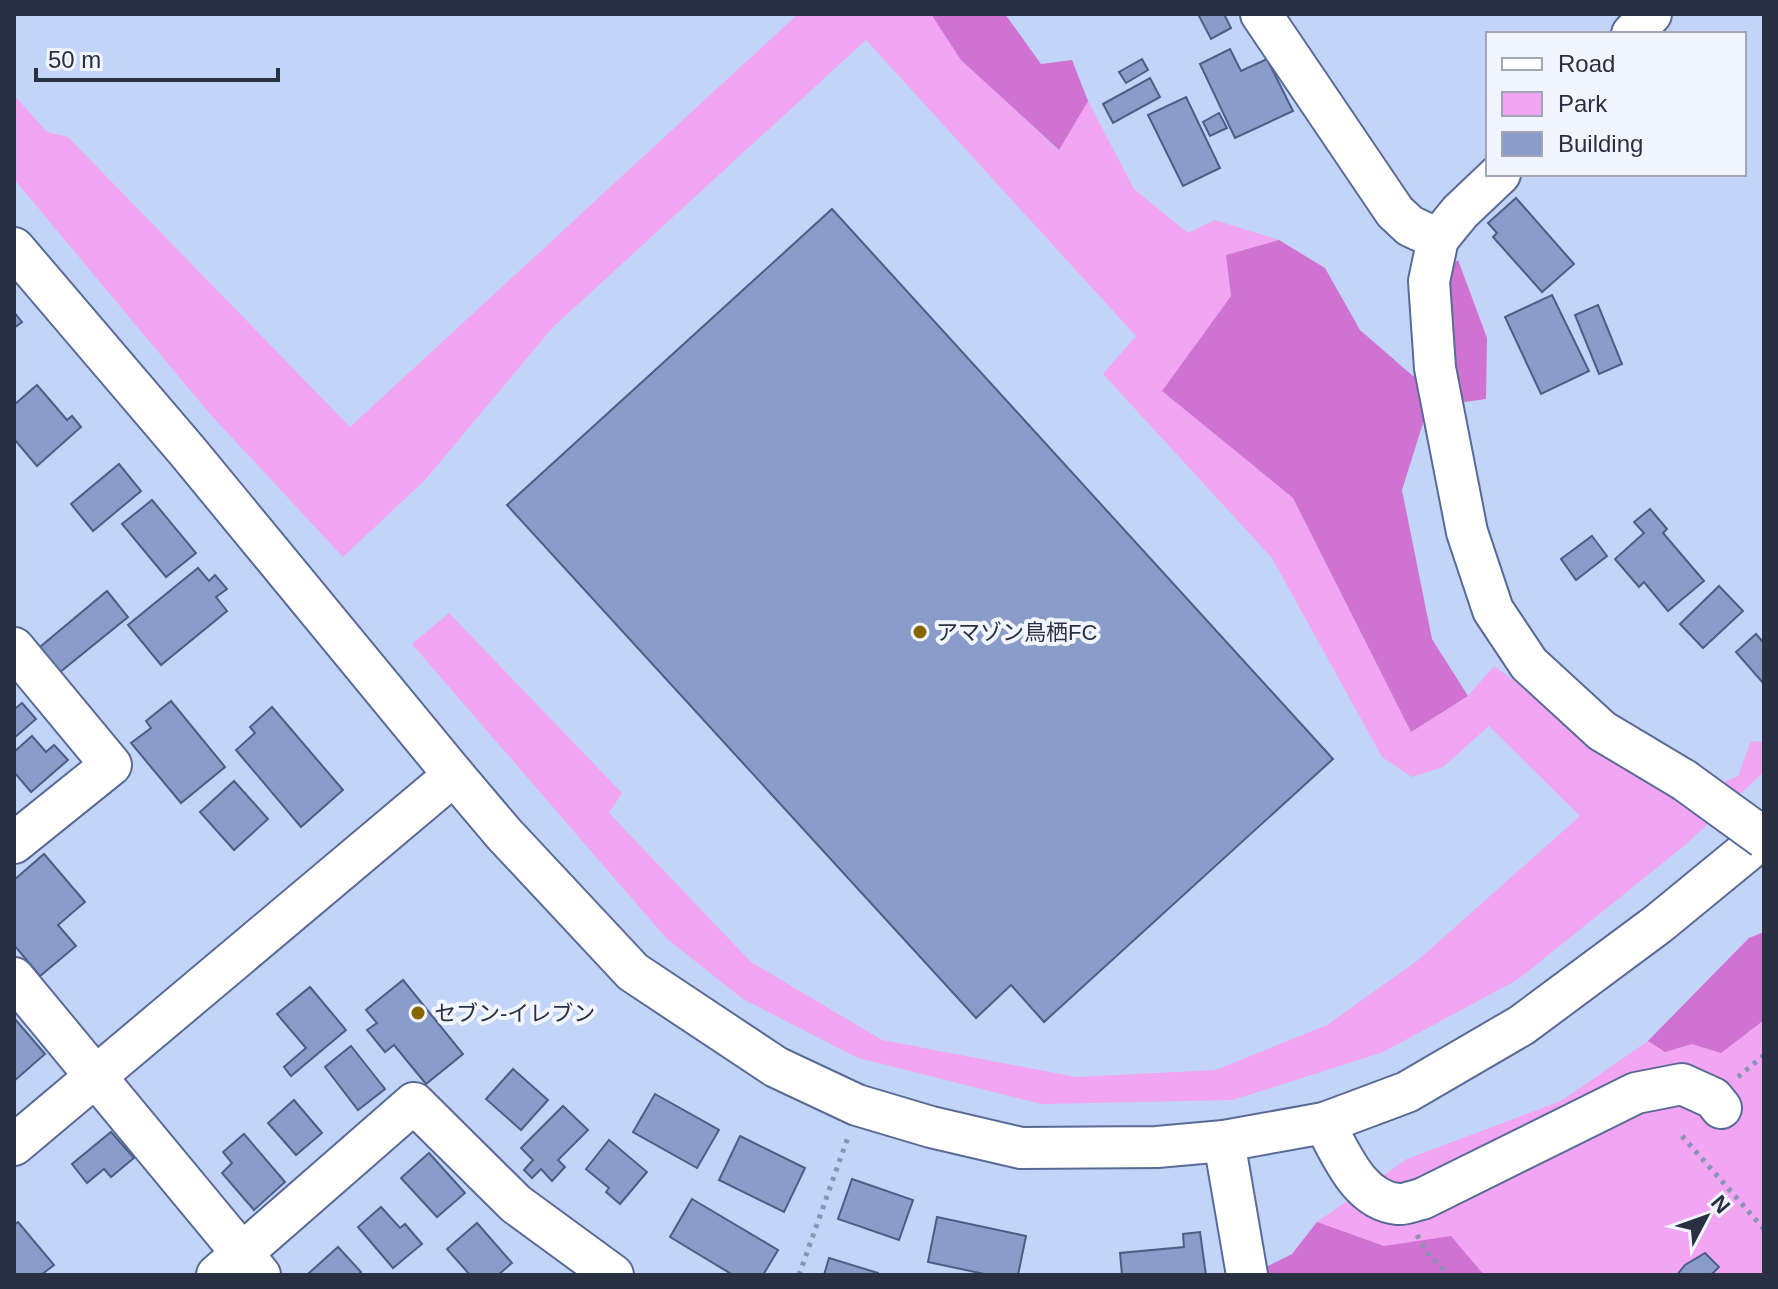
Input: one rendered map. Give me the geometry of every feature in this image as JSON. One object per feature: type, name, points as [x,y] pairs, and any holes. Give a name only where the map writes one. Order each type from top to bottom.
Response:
[{"type":"street","points":[[1261,14],[1395,212],[1410,226],[1438,239]]},
{"type":"street","points":[[1634,32],[1651,14]]},
{"type":"street","points":[[14,248],[188,452],[504,834],[633,972],[789,1073],[857,1105],[931,1127],[1021,1148],[1143,1147],[1224,1141],[1324,1123],[1407,1092],[1522,1025],[1658,924],[1764,837],[1684,780],[1602,731],[1529,664],[1493,610],[1467,532],[1435,368],[1429,281],[1438,239],[1460,212],[1498,176]]},
{"type":"street","points":[[14,648],[111,765],[14,843]]},
{"type":"street","points":[[14,1145],[454,775]]},
{"type":"street","points":[[14,978],[94,1077],[239,1268],[414,1103],[516,1204],[613,1275]]},
{"type":"street","points":[[1324,1123],[1352,1173],[1370,1194],[1399,1204],[1422,1199],[1636,1093],[1682,1084],[1713,1098],[1721,1108]]},
{"type":"street","points":[[1224,1141],[1247,1275]]},
{"type":"path","points":[[799,1275],[851,1129]]},
{"type":"path","points":[[1682,1136],[1764,1229]]},
{"type":"path","points":[[1414,1231],[1427,1252],[1448,1275]]},
{"type":"green space","points":[[798,14],[931,14],[962,60],[1058,150],[1088,101],[1134,189],[1188,233],[1215,220],[1279,240],[1226,255],[1231,296],[1162,391],[1293,498],[1411,732],[1468,696],[1494,666],[1677,802],[1738,776],[1751,741],[1764,742],[1764,772],[1684,846],[1517,980],[1383,1052],[1233,1100],[1041,1104],[858,1058],[743,999],[666,938],[412,644],[449,613],[622,793],[609,813],[751,962],[882,1040],[1076,1077],[1216,1070],[1327,1025],[1417,961],[1580,816],[1489,726],[1443,767],[1412,777],[1382,757],[1272,558],[1103,374],[1136,336],[866,40],[552,328],[425,480],[343,557],[210,414],[14,179],[14,95],[47,132],[68,137],[350,427]]},
{"type":"green space","points":[[1764,932],[1764,1275],[1321,1275],[1292,1254],[1317,1222],[1407,1159],[1561,1101],[1648,1041],[1749,938]]},
{"type":"shaded area","points":[[931,14],[1005,14],[1041,64],[1072,60],[1088,101],[1059,150],[961,60]]},
{"type":"shaded area","points":[[1279,240],[1325,268],[1360,330],[1413,376],[1442,359],[1437,277],[1458,260],[1487,338],[1486,399],[1428,407],[1402,490],[1432,639],[1468,696],[1411,732],[1293,498],[1162,391],[1231,296],[1226,255]]},
{"type":"shaded area","points":[[1764,932],[1764,1020],[1721,1053],[1692,1044],[1665,1052],[1648,1041],[1749,938]]},
{"type":"shaded area","points":[[1317,1222],[1384,1246],[1451,1236],[1484,1275],[1267,1275],[1266,1267],[1292,1254]]},
{"type":"building","points":[[1198,14],[1224,14],[1231,28],[1211,39]]},
{"type":"building","points":[[1230,49],[1241,71],[1267,59],[1293,111],[1235,138],[1200,64]]},
{"type":"building","points":[[1142,59],[1148,70],[1126,83],[1119,72]]},
{"type":"building","points":[[1150,78],[1160,97],[1113,123],[1103,104]]},
{"type":"building","points":[[1186,97],[1220,168],[1183,186],[1148,115]]},
{"type":"building","points":[[1219,113],[1227,128],[1210,136],[1203,122]]},
{"type":"building","points":[[1516,198],[1574,264],[1542,292],[1493,237],[1497,233],[1488,223]]},
{"type":"building","name":"アマゾン鳥栖FC","points":[[832,209],[1333,759],[1044,1022],[1011,985],[976,1018],[507,505]]},
{"type":"building","points":[[1552,295],[1589,371],[1541,394],[1505,317]]},
{"type":"building","points":[[1598,305],[1622,364],[1599,374],[1575,315]]},
{"type":"building","points":[[14,312],[22,322],[14,328]]},
{"type":"building","points":[[37,385],[67,420],[72,416],[81,427],[37,466],[14,439],[14,405]]},
{"type":"building","points":[[119,464],[141,491],[93,531],[71,504]]},
{"type":"building","points":[[152,500],[196,553],[166,577],[122,524]]},
{"type":"building","points":[[1650,509],[1667,529],[1663,533],[1704,581],[1668,611],[1644,582],[1639,587],[1615,559],[1644,533],[1634,522]]},
{"type":"building","points":[[1592,536],[1607,556],[1576,580],[1561,559]]},
{"type":"building","points":[[198,568],[209,581],[215,575],[227,589],[216,597],[227,611],[161,665],[128,625]]},
{"type":"building","points":[[1719,586],[1743,611],[1703,648],[1680,624]]},
{"type":"building","points":[[107,591],[128,617],[60,672],[40,647]]},
{"type":"building","points":[[1756,634],[1764,643],[1763,683],[1736,652]]},
{"type":"building","points":[[171,701],[225,767],[181,803],[131,743],[151,728],[146,721]]},
{"type":"building","points":[[22,703],[36,719],[14,738],[14,706],[16,708]]},
{"type":"building","points":[[272,707],[343,790],[301,827],[236,750],[255,733],[250,727]]},
{"type":"building","points":[[32,736],[46,752],[54,745],[68,760],[31,792],[14,772],[14,752]]},
{"type":"building","points":[[234,781],[268,819],[234,850],[200,812]]},
{"type":"building","points":[[44,854],[85,902],[58,925],[76,946],[40,976],[14,945],[14,880]]},
{"type":"building","points":[[403,980],[463,1054],[426,1084],[394,1045],[385,1052],[367,1030],[377,1023],[366,1010]]},
{"type":"building","points":[[310,987],[346,1030],[291,1076],[284,1067],[306,1048],[277,1014]]},
{"type":"building","points":[[14,1018],[45,1054],[14,1081]]},
{"type":"building","points":[[351,1046],[385,1089],[358,1110],[325,1067]]},
{"type":"building","points":[[513,1069],[548,1100],[521,1130],[486,1099]]},
{"type":"building","points":[[655,1094],[719,1130],[697,1168],[633,1132]]},
{"type":"building","points":[[294,1100],[322,1133],[296,1155],[268,1123]]},
{"type":"building","points":[[563,1106],[588,1130],[558,1160],[565,1167],[552,1181],[541,1169],[532,1178],[524,1170],[533,1160],[521,1148]]},
{"type":"building","points":[[111,1132],[134,1158],[111,1177],[104,1169],[87,1183],[72,1164]]},
{"type":"building","points":[[244,1134],[285,1182],[254,1210],[222,1173],[232,1163],[223,1152]]},
{"type":"building","points":[[740,1136],[805,1168],[784,1212],[719,1180]]},
{"type":"building","points":[[609,1140],[647,1172],[620,1204],[606,1192],[609,1188],[586,1169]]},
{"type":"building","points":[[429,1153],[465,1193],[437,1217],[401,1178]]},
{"type":"building","points":[[852,1179],[913,1200],[899,1240],[838,1219]]},
{"type":"building","points":[[692,1199],[778,1250],[763,1275],[733,1275],[670,1237]]},
{"type":"building","points":[[381,1207],[400,1228],[405,1224],[422,1244],[393,1268],[358,1227]]},
{"type":"building","points":[[937,1217],[1026,1236],[1018,1275],[989,1275],[928,1262]]},
{"type":"building","points":[[18,1222],[54,1265],[41,1275],[14,1275],[14,1225]]},
{"type":"building","points":[[477,1223],[512,1263],[498,1275],[470,1275],[447,1249]]},
{"type":"building","points":[[1200,1232],[1206,1275],[1122,1275],[1120,1253],[1184,1247],[1183,1234]]},
{"type":"building","points":[[338,1247],[361,1272],[358,1275],[309,1273]]},
{"type":"building","points":[[1705,1253],[1719,1267],[1711,1275],[1677,1275],[1685,1265]]},
{"type":"building","points":[[829,1258],[878,1273],[878,1275],[824,1275]]},
{"type":"place","name":"アマゾン鳥栖FC","points":[[920,632]]},
{"type":"place","name":"セブン-イレブン","points":[[418,1013]]}]
